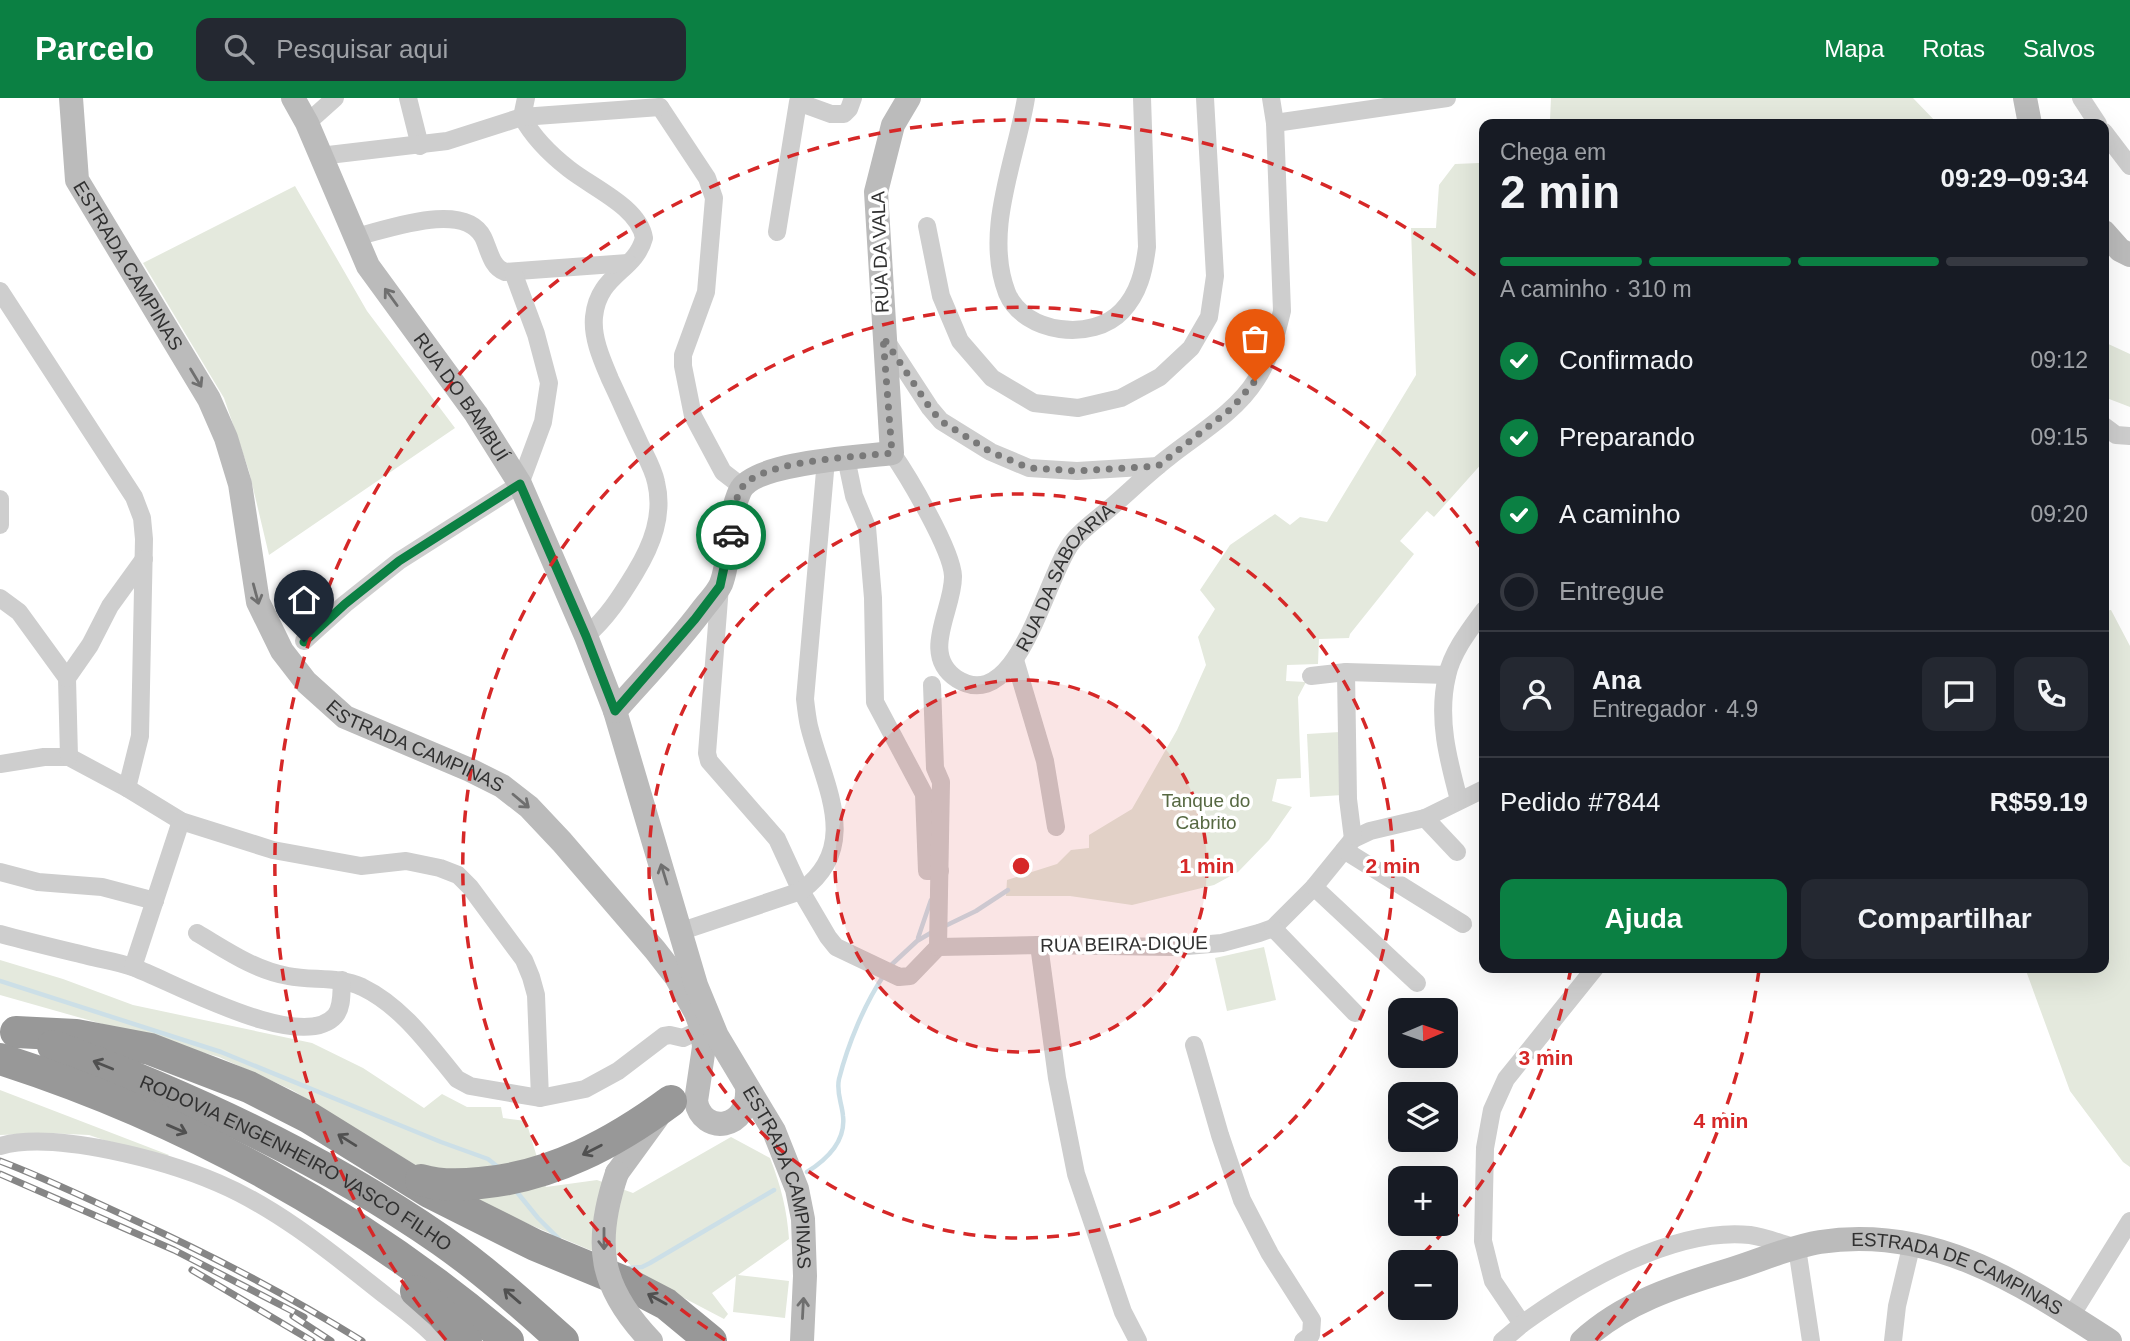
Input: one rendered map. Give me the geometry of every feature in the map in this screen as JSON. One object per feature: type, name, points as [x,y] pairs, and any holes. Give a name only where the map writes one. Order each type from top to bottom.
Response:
[{"type":"highway","points":[[5,1039],[76,1035],[150,1049],[261,1093],[308,1117],[429,1192],[524,1240],[643,1291],[666,1304],[711,1341]]},
{"type":"highway","name":"RODOVIA ENGENHEIRO VASCO FILHO","points":[[5,1039],[49,1075],[213,1144],[306,1196],[421,1272],[508,1341]]},
{"type":"highway","name":"RODOVIA ENGENHEIRO VASCO FILHO","points":[[5,1039],[175,1094],[323,1166],[442,1241],[499,1285],[563,1341]]},
{"type":"highway","points":[[393,1170],[425,1181],[458,1185],[541,1172],[600,1146],[650,1117],[671,1101]]},
{"type":"highway","points":[[306,1196],[442,1314],[466,1341]]},
{"type":"main road","name":"ESTRADA CAMPINAS","points":[[71,98],[77,180],[209,399],[222,428],[240,484],[258,602],[282,651],[306,682],[345,717],[470,770],[516,796],[562,842],[655,950],[688,997],[702,1029],[702,1055],[696,1101],[697,1110],[702,1117],[721,1124],[738,1117],[747,1104],[747,1088]]},
{"type":"main road","name":"RUA DO BAMBUÍ","points":[[293,98],[307,123],[368,266],[476,414],[520,484],[586,636],[615,711],[696,985]]},
{"type":"main road","name":"RUA DA VALA","points":[[892,453],[876,192],[893,125],[909,98]]},
{"type":"main road","points":[[2025,98],[2029,119]]},
{"type":"main road","points":[[2109,238],[2120,250],[2130,255]]},
{"type":"main road","points":[[615,711],[720,586],[738,499],[745,484],[769,471],[836,459],[892,453]]},
{"type":"main road","points":[[655,950],[668,955],[674,954],[681,950],[682,935]]},
{"type":"main road","name":"ESTRADA CAMPINAS","points":[[696,985],[717,1036],[774,1131],[797,1189],[803,1220],[805,1276],[802,1341]]},
{"type":"main road","points":[[651,1341],[626,1313],[613,1291],[606,1270],[603,1242],[605,1216],[617,1173],[702,1055]]},
{"type":"main road","name":"ESTRADA DE CAMPINAS","points":[[1797,1248],[1821,1242],[1878,1240],[1912,1243],[1948,1252],[1982,1266],[2110,1341]]},
{"type":"main road","points":[[1582,1341],[1633,1305],[1656,1295],[1797,1248]]},
{"type":"street","points":[[307,123],[335,98]]},
{"type":"street","points":[[408,98],[420,146]]},
{"type":"street","points":[[526,98],[522,117],[529,130],[561,162],[627,210],[638,221],[644,238],[636,256],[607,283],[597,299],[594,331],[604,364],[656,480],[658,515],[646,554],[618,602],[586,636]]},
{"type":"street","points":[[1026,98],[1001,214],[1000,257],[1008,294],[1026,317],[1048,327],[1076,330],[1102,324],[1121,312],[1136,291],[1144,272],[1147,247],[1142,98]]},
{"type":"street","points":[[927,226],[941,296],[960,341],[992,378],[1034,403],[1078,408],[1121,398],[1160,377],[1191,348],[1209,317],[1215,276],[1205,98]]},
{"type":"street","name":"RUA DA SABOARIA","points":[[892,453],[906,474],[947,552],[953,569],[951,594],[939,646],[946,669],[964,682],[978,685],[999,679],[1015,660],[1072,542],[1158,466],[1245,396],[1272,349],[1282,311],[1275,123],[1271,98]]},
{"type":"street","points":[[1275,123],[1447,98]]},
{"type":"street","points":[[2081,98],[2095,119]]},
{"type":"street","points":[[777,232],[798,102],[831,114],[844,114],[851,103]]},
{"type":"street","points":[[320,156],[447,141],[522,117],[663,103],[707,178],[714,198],[706,292],[683,355],[693,416],[723,472],[736,482],[745,484]]},
{"type":"street","points":[[2109,139],[2130,166]]},
{"type":"street","points":[[355,237],[440,218],[465,220],[482,234],[499,270],[513,272],[628,263]]},
{"type":"street","points":[[304,642],[345,604],[399,561],[520,484],[543,422],[549,383],[526,304],[513,272]]},
{"type":"street","points":[[0,291],[134,497],[142,518],[144,559],[140,736],[127,788]]},
{"type":"street","points":[[883,337],[941,421],[991,452],[1029,468],[1077,471],[1158,466]]},
{"type":"street","points":[[2109,430],[2116,435],[2130,436]]},
{"type":"street","points":[[836,459],[867,527],[873,598],[874,702],[924,794],[927,871],[935,871]]},
{"type":"street","points":[[682,935],[801,891],[814,882],[831,855],[836,824],[830,789],[808,725],[805,699],[836,459]]},
{"type":"street","points":[[0,499],[0,525]]},
{"type":"street","points":[[67,678],[90,645],[110,606],[144,559]]},
{"type":"street","points":[[720,586],[707,753],[709,761],[777,839],[801,891],[836,947],[899,977],[910,976],[937,935],[940,903],[935,871],[942,782],[934,768],[932,685]]},
{"type":"street","points":[[0,598],[19,612],[67,678],[69,757]]},
{"type":"street","points":[[1459,800],[1443,740],[1447,675],[1464,637],[1479,617]]},
{"type":"street","points":[[1015,660],[1045,761],[1056,827]]},
{"type":"street","points":[[1311,676],[1346,672],[1447,675]]},
{"type":"street","points":[[1346,672],[1348,844]]},
{"type":"street","points":[[0,764],[44,757],[69,757],[181,821],[273,850],[361,866],[406,861],[458,875],[470,887],[524,960],[531,977],[536,995],[540,1098]]},
{"type":"street","points":[[1348,844],[1370,831],[1425,818],[1479,791]]},
{"type":"street","points":[[1425,818],[1457,852]]},
{"type":"street","points":[[133,967],[181,821]]},
{"type":"street","points":[[1348,844],[1463,924]]},
{"type":"street","name":"RUA BEIRA-DIQUE","points":[[937,935],[1039,945],[1200,946],[1223,943],[1273,928],[1314,887],[1348,844]]},
{"type":"street","points":[[0,872],[38,882],[102,887],[155,901]]},
{"type":"street","points":[[1314,887],[1417,983]]},
{"type":"street","points":[[1273,928],[1354,1013]]},
{"type":"street","points":[[197,933],[259,969],[289,977],[342,980],[362,988],[399,1011],[463,1083],[540,1098],[585,1089],[618,1071],[664,1036],[683,1038],[702,1029]]},
{"type":"street","points":[[0,934],[133,967],[254,1019],[295,1026],[317,1024],[335,1017],[341,1007],[342,980]]},
{"type":"street","points":[[1039,945],[1057,1078],[1076,1174],[1122,1312],[1139,1341]]},
{"type":"street","points":[[1522,1324],[1493,1280],[1483,1241],[1485,1148],[1492,1110],[1506,1079],[1591,973]]},
{"type":"street","points":[[1194,1045],[1242,1200],[1270,1254],[1312,1321],[1311,1335],[1303,1341]]},
{"type":"street","points":[[0,1146],[41,1142],[74,1144],[177,1168],[219,1183],[272,1213],[307,1237],[371,1284],[439,1341]]},
{"type":"street","points":[[2071,1316],[2130,1221]]},
{"type":"street","points":[[1749,1236],[1753,1263]]},
{"type":"street","points":[[1502,1341],[1554,1301],[1614,1267],[1703,1237],[1749,1236],[1797,1248],[1811,1341]]},
{"type":"street","points":[[1893,1341],[1897,1306],[1912,1243]]},
{"type":"green space","points":[[1551,98],[1913,98],[1933,119],[1550,119]]},
{"type":"green space","name":"Tanque do Cabrito","points":[[1479,163],[1479,467],[1434,517],[1427,511],[1400,541],[1414,554],[1349,638],[1319,639],[1318,664],[1287,665],[1286,681],[1306,682],[1298,697],[1301,778],[1277,779],[1272,801],[1292,807],[1269,840],[1238,872],[1214,885],[1132,905],[1070,896],[1006,896],[1007,880],[1057,864],[1071,850],[1089,848],[1089,835],[1132,809],[1177,730],[1206,665],[1198,637],[1215,609],[1200,590],[1230,545],[1275,514],[1290,525],[1300,517],[1327,522],[1416,375],[1411,228],[1436,228],[1439,185],[1455,164]]},
{"type":"green space","points":[[295,186],[367,311],[455,428],[269,555],[249,471],[224,398],[143,263]]},
{"type":"green space","points":[[2109,344],[2130,354],[2130,407],[2109,399]]},
{"type":"green space","points":[[2109,610],[2130,646],[2130,1167],[2123,1162],[2070,1091],[2027,973],[2109,973]]},
{"type":"green space","points":[[1340,732],[1343,795],[1310,797],[1307,734]]},
{"type":"green space","points":[[1264,947],[1276,1000],[1227,1011],[1215,958]]},
{"type":"green space","points":[[0,960],[63,979],[133,1005],[312,1043],[363,1068],[424,1108],[442,1094],[467,1107],[501,1107],[503,1118],[526,1121],[546,1187],[597,1180],[633,1193],[731,1137],[770,1158],[783,1198],[789,1239],[738,1275],[789,1281],[785,1318],[733,1312],[736,1276],[712,1293],[728,1314],[724,1319],[642,1276],[621,1256],[590,1250],[478,1203],[292,1090],[219,1057],[0,995]]},
{"type":"green space","points":[[0,1090],[169,1155],[163,1160],[89,1135],[0,1135]]},
{"type":"waterway","points":[[945,926],[976,911],[1008,890]]},
{"type":"waterway","points":[[918,938],[931,900]]},
{"type":"waterway","points":[[889,967],[917,941],[934,931]]},
{"type":"waterway","points":[[807,1172],[828,1156],[838,1142],[843,1125],[839,1079],[857,1025],[884,975]]},
{"type":"waterway","points":[[0,981],[221,1052],[488,1159],[498,1167]]},
{"type":"waterway","points":[[628,1268],[642,1267],[650,1263],[774,1190]]},
{"type":"waterway","points":[[516,1191],[559,1239]]},
{"type":"railway","points":[[0,1161],[191,1247],[278,1292],[362,1341]]},
{"type":"railway","points":[[0,1174],[174,1250],[304,1317]]},
{"type":"railway","points":[[192,1270],[312,1341]]},
{"type":"railway","points":[[293,1316],[331,1341]]},
{"type":"way so far","points":[[731,535],[741,490],[755,477],[769,471],[826,460],[892,453],[883,337],[941,421],[991,452],[1029,468],[1077,471],[1158,466],[1232,408],[1245,396],[1255,381]]},
{"type":"route","points":[[304,642],[345,604],[399,561],[520,484],[586,636],[615,711],[720,586],[731,535]]}]
